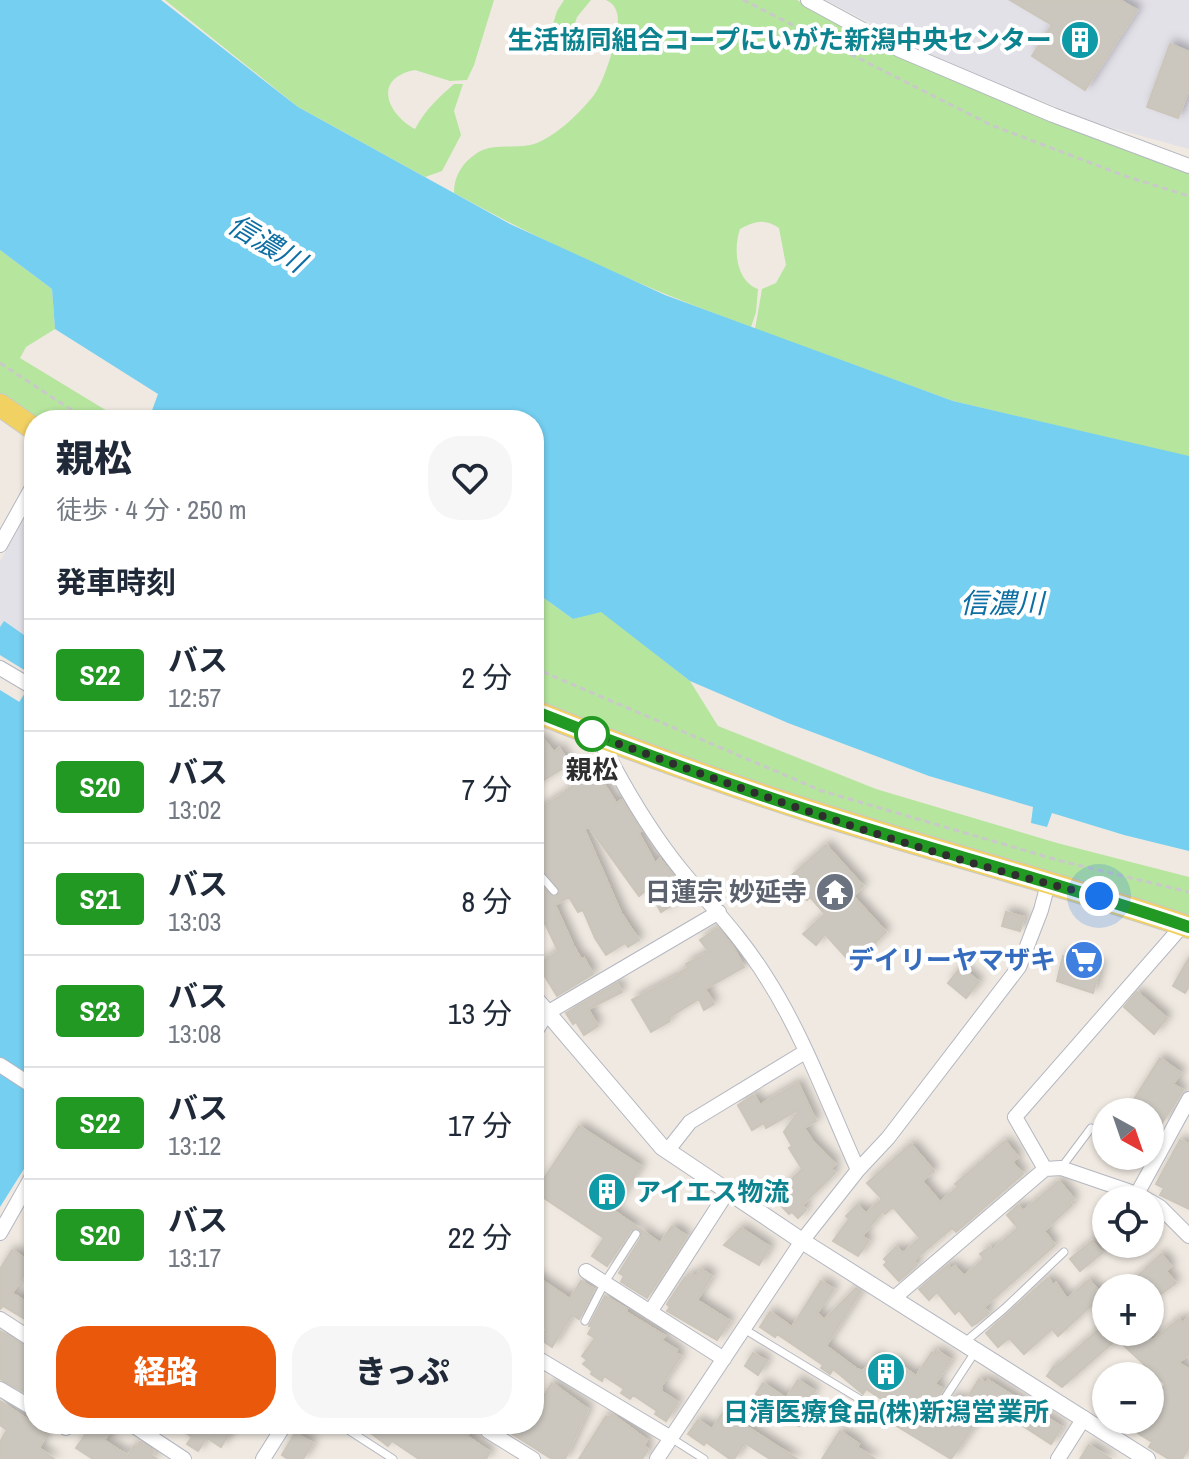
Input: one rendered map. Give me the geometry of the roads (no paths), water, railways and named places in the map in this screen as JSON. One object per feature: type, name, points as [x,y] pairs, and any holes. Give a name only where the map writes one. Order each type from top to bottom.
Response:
[{"type":"main road","points":[[0,405],[24,422]]},
{"type":"main road","points":[[544,715],[823,815],[1048,884],[1099,896],[1186,926]]},
{"type":"street","points":[[808,0],[900,50],[1053,115],[1189,166]]},
{"type":"street","points":[[0,545],[24,502]]},
{"type":"street","points":[[0,668],[24,682]]},
{"type":"street","points":[[598,736],[615,771],[681,869],[719,912],[766,976],[788,1015],[858,1170]]},
{"type":"street","points":[[657,1459],[802,1241],[858,1170],[888,1138],[1019,967],[1048,884]]},
{"type":"street","points":[[544,1018],[547,1013],[719,912]]},
{"type":"street","points":[[1045,1169],[1015,1117],[1186,926]]},
{"type":"street","points":[[544,1009],[668,1150],[802,1241],[1147,1459]]},
{"type":"street","points":[[668,1150],[690,1122],[805,1052]]},
{"type":"street","points":[[0,1065],[24,1081]]},
{"type":"street","points":[[1150,1186],[1189,1099]]},
{"type":"street","points":[[894,1298],[1045,1169],[1061,1168],[1111,1186]]},
{"type":"street","points":[[0,1233],[24,1191]]},
{"type":"street","points":[[650,1312],[728,1191]]},
{"type":"street","points":[[1164,1211],[1189,1236]]},
{"type":"street","points":[[586,1271],[724,1359]]},
{"type":"street","points":[[0,1319],[24,1335]]},
{"type":"street","points":[[544,1362],[671,1438]]},
{"type":"street","points":[[0,1389],[24,1403]]},
{"type":"street","points":[[1058,1459],[1084,1418]]},
{"type":"street","points":[[141,1434],[162,1454],[184,1459]]},
{"type":"street","points":[[263,1459],[279,1434]]},
{"type":"street","points":[[493,1434],[533,1459]]},
{"type":"lane","points":[[544,880],[554,891]]},
{"type":"lane","points":[[1061,1168],[1091,1128]]},
{"type":"lane","points":[[585,1321],[605,1282],[636,1234]]},
{"type":"lane","points":[[930,1421],[970,1346],[1064,1252]]},
{"type":"lane","points":[[744,1329],[881,1412]]},
{"type":"lane","points":[[354,1434],[393,1459]]},
{"type":"lane","points":[[671,1438],[704,1459]]},
{"type":"water","name":"信濃川","points":[[0,0],[161,0],[298,107],[510,224],[665,295],[953,401],[1189,456],[1189,851],[1052,813],[1047,827],[1031,823],[1033,807],[929,776],[788,723],[690,681],[601,612],[573,619],[544,598],[544,410],[152,410],[158,394],[55,329],[52,289],[0,250]]},
{"type":"water","points":[[4,621],[24,635],[24,670],[0,655],[0,627]]},
{"type":"water","points":[[0,690],[24,705],[24,1169],[0,1207]]},
{"type":"waterway","points":[[22,741],[24,719]]},
{"type":"place","name":"生活協同組合コープにいがた新潟中央センター","points":[[1080,40]]},
{"type":"place","name":"親松","points":[[592,734]]},
{"type":"place","name":"日蓮宗 妙延寺","points":[[835,892]]},
{"type":"place","name":"デイリーヤマザキ","points":[[1084,960]]},
{"type":"place","name":"アイエス物流","points":[[607,1192]]},
{"type":"place","name":"日清医療食品(株)新潟営業所","points":[[886,1372]]}]
